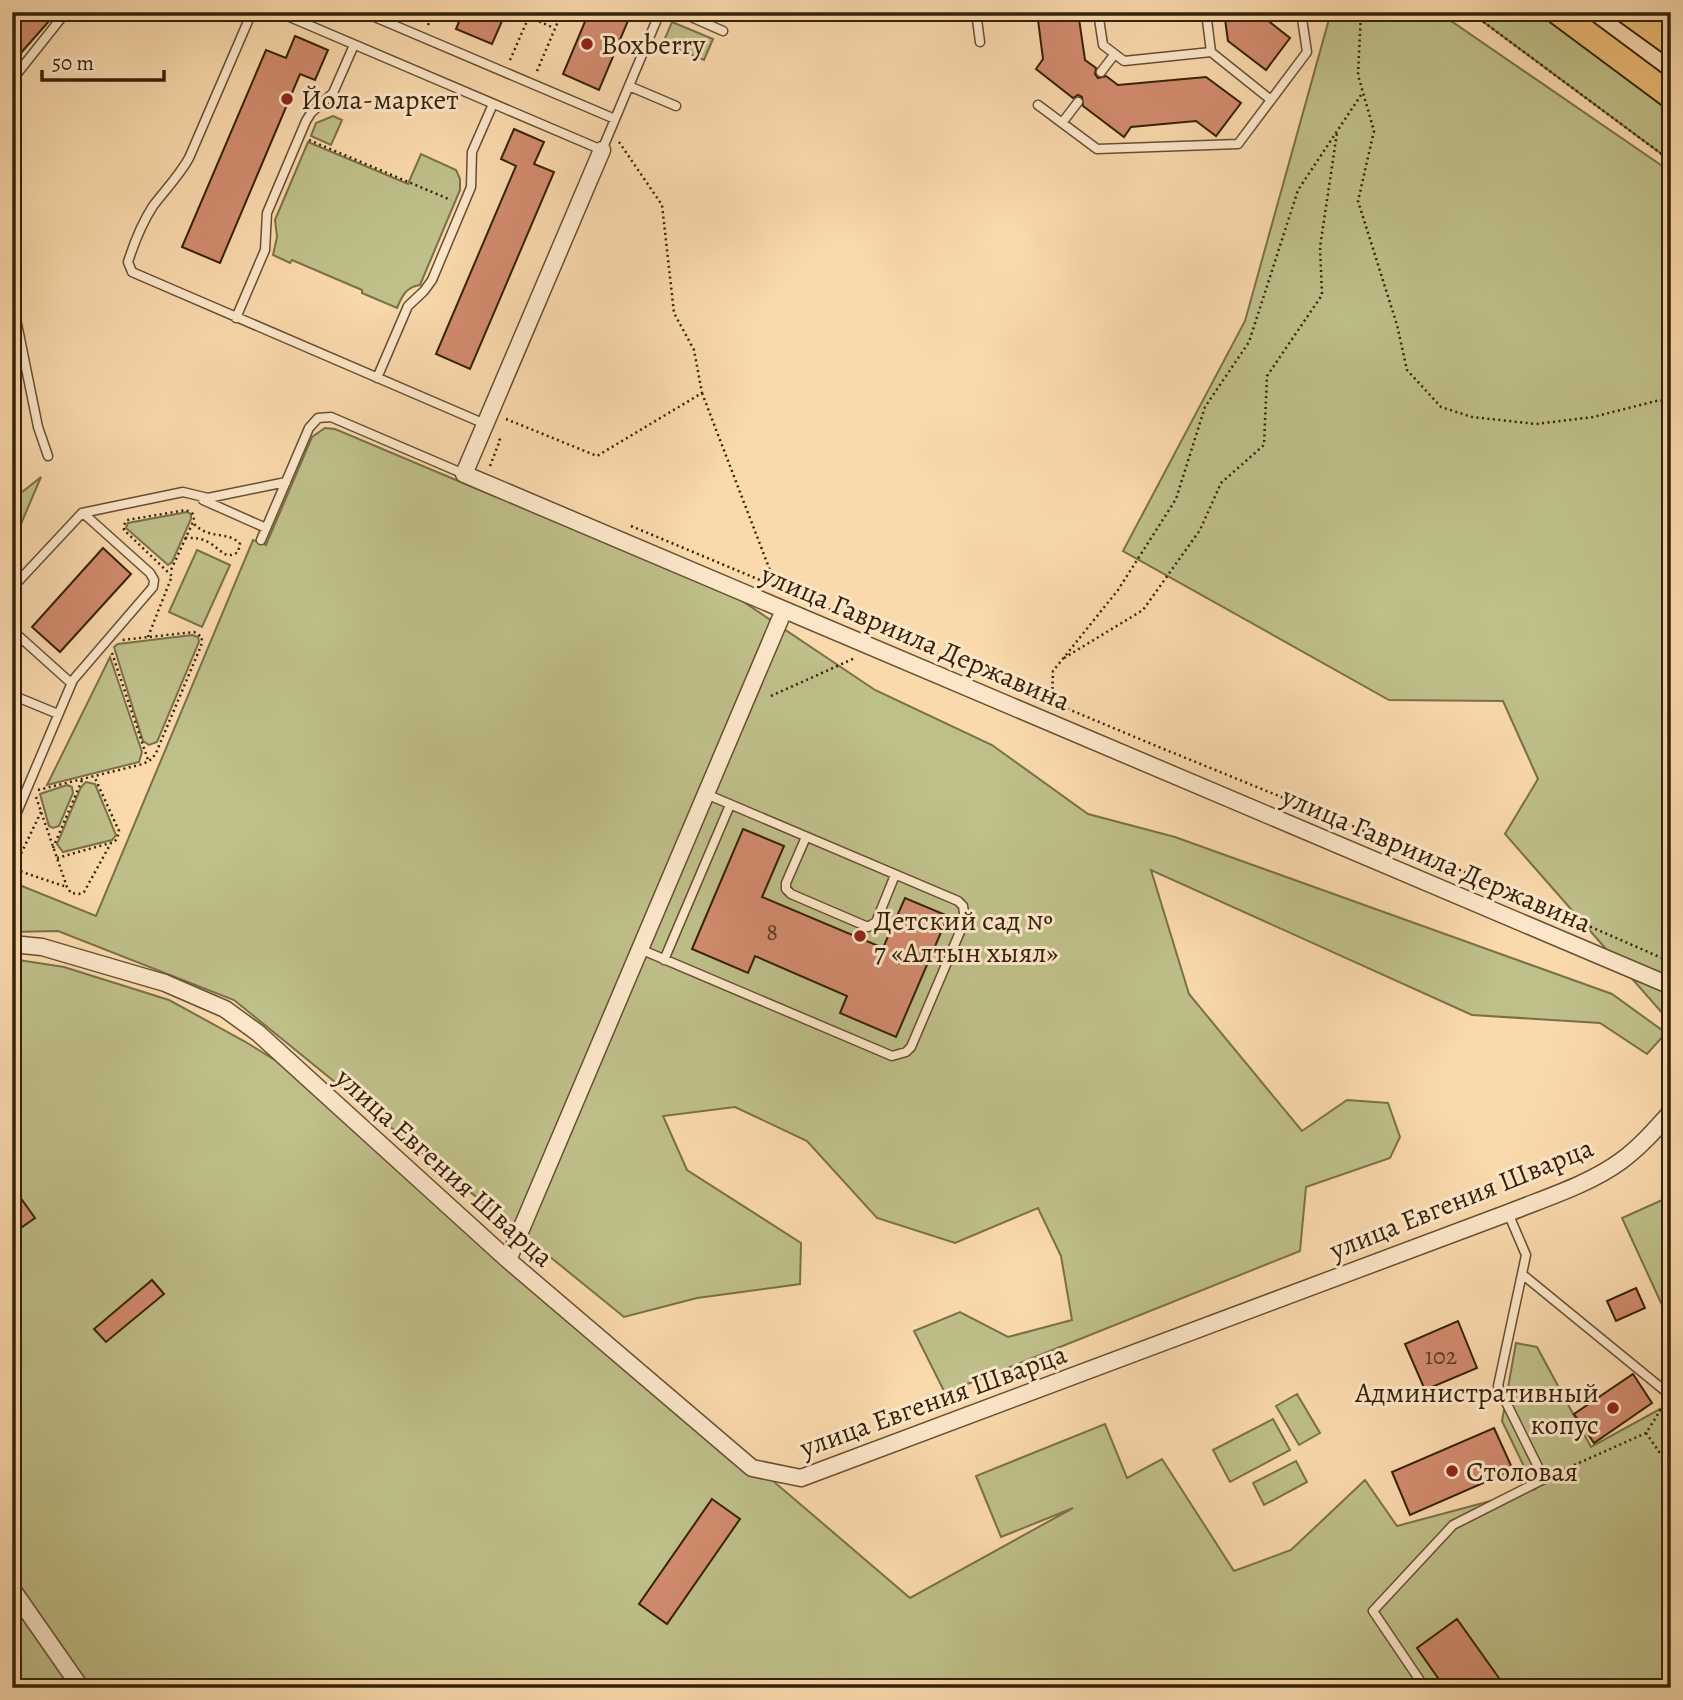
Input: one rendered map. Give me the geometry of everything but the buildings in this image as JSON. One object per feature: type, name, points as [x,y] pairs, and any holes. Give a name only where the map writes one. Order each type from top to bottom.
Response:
[{"type":"main road","points":[[1558,12],[1671,96]]},
{"type":"main road","points":[[1628,12],[1671,43]]},
{"type":"street","points":[[464,474],[602,150]]},
{"type":"street","name":"улица Гавриила Державина","points":[[464,474],[1671,986]]},
{"type":"street","points":[[508,1261],[784,610]]},
{"type":"street","name":"улица Евгения Шварца","points":[[12,944],[42,947],[164,983],[225,1009],[258,1033],[508,1261],[752,1468],[801,1478],[1508,1213],[1570,1187],[1619,1162],[1648,1138],[1671,1112]]},
{"type":"street","points":[[12,1589],[81,1688]]},
{"type":"lane","points":[[12,80],[66,12]]},
{"type":"lane","points":[[251,12],[189,158],[147,217],[128,261],[132,271],[236,318],[486,422]]},
{"type":"lane","points":[[278,12],[602,150],[660,12]]},
{"type":"lane","points":[[362,12],[615,119]]},
{"type":"lane","points":[[680,12],[723,30]]},
{"type":"lane","points":[[976,12],[980,42]]},
{"type":"lane","points":[[1098,12],[1103,45],[1114,55],[1129,61],[1212,52]]},
{"type":"lane","points":[[1206,12],[1212,52],[1271,100]]},
{"type":"lane","points":[[1038,106],[1097,149],[1238,144],[1307,52],[1301,12]]},
{"type":"lane","points":[[236,318],[265,250],[267,213],[300,135],[309,116],[334,91],[354,45]]},
{"type":"lane","points":[[1101,72],[1114,55]]},
{"type":"lane","points":[[629,86],[676,106]]},
{"type":"lane","points":[[1062,123],[1078,102]]},
{"type":"lane","points":[[377,378],[408,306],[430,284],[472,183],[472,152],[493,104]]},
{"type":"lane","points":[[12,299],[38,427],[48,456]]},
{"type":"lane","points":[[261,540],[309,428],[313,422],[323,417],[331,417],[464,474]]},
{"type":"lane","points":[[197,497],[208,498],[286,482]]},
{"type":"lane","points":[[12,588],[83,513],[183,492],[266,528]]},
{"type":"lane","points":[[12,824],[71,683],[108,643],[153,587],[150,573],[83,513]]},
{"type":"lane","points":[[12,630],[71,683]]},
{"type":"lane","points":[[12,695],[58,714]]},
{"type":"lane","points":[[640,950],[892,1056],[899,1056],[911,1047],[965,920],[963,906],[958,901],[706,794]]},
{"type":"lane","points":[[664,960],[730,804]]},
{"type":"lane","points":[[806,837],[786,887],[791,894],[871,926],[876,922],[895,875]]},
{"type":"lane","points":[[1425,1688],[1373,1611],[1453,1525],[1544,1479],[1498,1386],[1526,1255],[1508,1213]]},
{"type":"lane","points":[[1522,1273],[1670,1395]]},
{"type":"path","points":[[505,73],[531,12]]},
{"type":"path","points":[[531,84],[562,12]]},
{"type":"path","points":[[841,12],[852,20],[866,12]]},
{"type":"path","points":[[1361,12],[1358,75],[1374,131],[1358,201],[1397,325],[1407,370],[1441,407],[1472,417],[1536,424],[1593,417],[1660,400],[1671,403]]},
{"type":"path","points":[[1470,12],[1671,161]]},
{"type":"path","points":[[528,18],[555,29]]},
{"type":"path","points":[[1045,721],[1052,702],[1053,671],[1118,590],[1176,499],[1205,407],[1249,342],[1298,190],[1363,92]]},
{"type":"path","points":[[610,129],[662,205],[674,313],[694,350],[702,393],[776,586]]},
{"type":"path","points":[[1062,659],[1143,610],[1200,530],[1221,483],[1264,445],[1267,376],[1322,295],[1320,247],[1338,130]]},
{"type":"path","points":[[300,135],[463,205]]},
{"type":"path","points":[[486,422],[597,456],[702,393]]},
{"type":"path","points":[[486,422],[500,440],[489,467]]},
{"type":"path","points":[[148,637],[172,580],[170,572],[127,533],[125,523],[186,510],[193,514],[170,572]]},
{"type":"path","points":[[185,538],[208,541],[226,555],[233,556],[238,552],[240,544],[234,538],[206,533],[192,522]]},
{"type":"path","points":[[628,524],[1470,874],[1671,962]]},
{"type":"path","points":[[771,696],[862,655],[874,627]]},
{"type":"path","points":[[111,843],[84,892],[74,894],[67,887],[34,791],[148,761],[156,753],[201,646],[202,637],[194,632],[108,643],[148,761]]},
{"type":"path","points":[[57,858],[117,839],[119,831],[93,776]]},
{"type":"path","points":[[53,848],[82,779]]},
{"type":"path","points":[[41,812],[17,867],[22,872],[67,887]]},
{"type":"path","points":[[1544,1479],[1646,1433],[1670,1395]]},
{"type":"path","points":[[1646,1433],[1671,1469]]},
{"type":"green space","points":[[1331,12],[1438,12],[1671,172],[1671,1023],[1505,834],[1538,779],[1503,701],[1389,700],[1123,551],[1245,321]]},
{"type":"green space","points":[[1470,12],[1540,12],[1671,107],[1671,161]]},
{"type":"green space","points":[[672,22],[713,39],[704,60],[663,43]]},
{"type":"green space","points":[[333,116],[342,120],[331,145],[311,136],[316,123]]},
{"type":"green space","points":[[308,142],[408,184],[421,154],[456,170],[460,179],[460,190],[420,285],[405,293],[397,308],[292,260],[290,263],[273,255],[277,237],[275,220]]},
{"type":"green space","points":[[325,428],[335,429],[494,496],[702,574],[875,690],[992,745],[1088,814],[1175,837],[1612,994],[1666,1033],[1647,1054],[1600,1023],[1472,1015],[1151,870],[1189,994],[1302,1131],[1347,1100],[1388,1103],[1400,1137],[1390,1158],[1306,1187],[1300,1251],[945,1393],[914,1331],[960,1312],[1008,1337],[1072,1320],[1061,1256],[1038,1208],[955,1243],[877,1218],[807,1141],[735,1107],[663,1116],[687,1170],[801,1243],[800,1284],[697,1298],[624,1317],[234,1000],[58,931],[12,932],[12,882],[96,916],[253,540],[266,545],[312,437]]},
{"type":"green space","points":[[41,477],[12,545],[12,500]]},
{"type":"green space","points":[[187,512],[191,514],[191,519],[172,562],[168,565],[126,528],[128,523]]},
{"type":"green space","points":[[197,550],[230,565],[202,627],[169,612]]},
{"type":"green space","points":[[192,635],[198,637],[199,642],[157,742],[149,745],[143,741],[114,647],[118,644]]},
{"type":"green space","points":[[110,657],[142,752],[139,762],[47,785]]},
{"type":"green space","points":[[86,782],[95,784],[116,835],[112,840],[63,852],[57,844],[81,787]]},
{"type":"green space","points":[[67,785],[72,787],[73,793],[59,826],[53,828],[49,826],[40,794]]},
{"type":"green space","points":[[12,959],[64,967],[169,1000],[296,1073],[910,1598],[1073,1508],[1001,1537],[976,1476],[1105,1424],[1127,1478],[1162,1459],[1234,1571],[1291,1550],[1365,1480],[1397,1526],[1535,1489],[1502,1421],[1516,1343],[1537,1347],[1591,1447],[1671,1403],[1671,1688],[12,1688]]},
{"type":"green space","points":[[1671,1196],[1671,1317],[1668,1318],[1622,1218]]},
{"type":"green space","points":[[1297,1394],[1320,1433],[1299,1445],[1276,1406]]},
{"type":"green space","points":[[1273,1419],[1290,1450],[1230,1482],[1213,1450]]},
{"type":"green space","points":[[1296,1461],[1307,1482],[1264,1505],[1253,1483]]},
{"type":"place","name":"Boxberry","points":[[587,44]]},
{"type":"place","name":"Йола-маркет","points":[[287,99]]},
{"type":"place","name":"Детский сад № 7 «Алтын хыял»","points":[[860,936]]},
{"type":"place","name":"Административный копус","points":[[1613,1408]]},
{"type":"place","name":"Столовая","points":[[1452,1471]]}]
